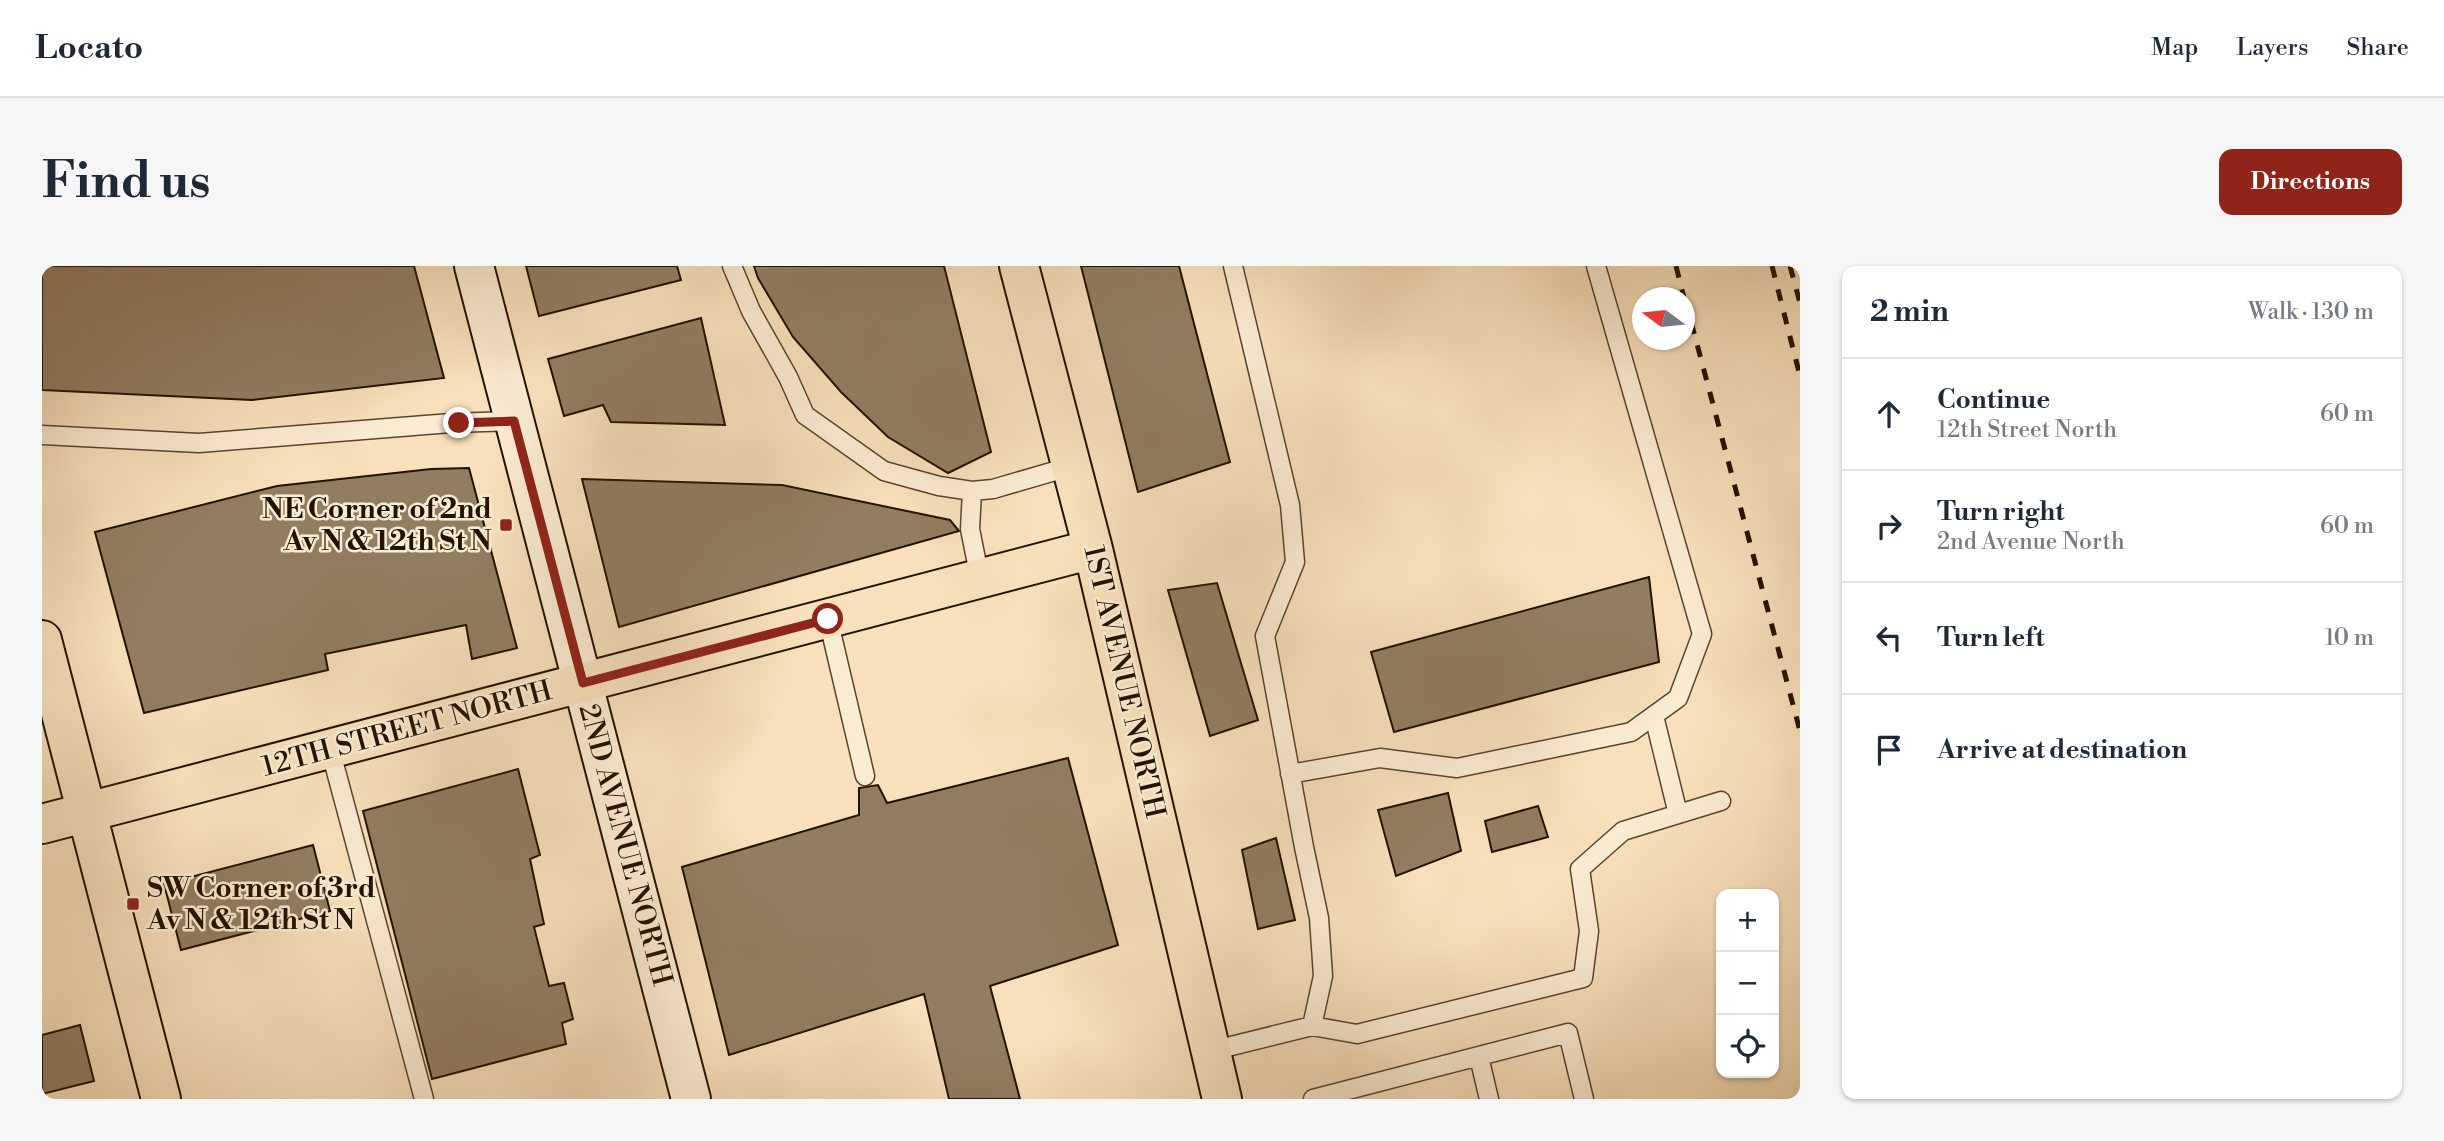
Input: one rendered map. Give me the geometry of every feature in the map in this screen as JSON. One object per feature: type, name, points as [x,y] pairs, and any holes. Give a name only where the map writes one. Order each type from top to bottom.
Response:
[{"type":"main road","name":"2ND AVENUE NORTH","points":[[474,266],[691,1099]]},
{"type":"main road","name":"1ST AVENUE NORTH","points":[[1018,266],[1093,549],[1222,1099]]},
{"type":"main road","name":"12TH STREET NORTH","points":[[42,824],[1093,549]]},
{"type":"main road","points":[[42,640],[161,1099]]},
{"type":"lane","points":[[732,266],[751,311],[788,377],[805,415],[884,471],[939,486],[972,491],[993,489],[1072,466]]},
{"type":"lane","points":[[1233,266],[1290,505],[1295,562],[1265,636],[1319,918],[1324,976],[1312,1026]]},
{"type":"lane","points":[[1290,774],[1380,758],[1457,768],[1631,732],[1678,698],[1702,634],[1596,266]]},
{"type":"lane","points":[[42,435],[199,443],[451,423],[514,421]]},
{"type":"lane","points":[[972,491],[970,529],[980,579]]},
{"type":"lane","points":[[828,619],[865,776]]},
{"type":"lane","points":[[1654,716],[1678,814]]},
{"type":"lane","points":[[330,749],[424,1099]]},
{"type":"lane","points":[[1211,1051],[1312,1026],[1357,1034],[1583,978],[1589,931],[1580,869],[1623,831],[1721,801]]},
{"type":"lane","points":[[1312,1099],[1568,1033],[1584,1099]]},
{"type":"lane","points":[[1479,1057],[1489,1099]]},
{"type":"building","points":[[42,266],[414,266],[444,378],[252,400],[42,390]]},
{"type":"building","points":[[526,266],[677,266],[681,280],[539,316]]},
{"type":"building","points":[[754,266],[944,266],[991,452],[948,473],[888,437],[841,392],[793,337],[758,278]]},
{"type":"building","points":[[1081,266],[1179,266],[1230,462],[1138,492]]},
{"type":"building","points":[[701,318],[725,425],[611,422],[603,405],[564,416],[548,359]]},
{"type":"building","points":[[469,468],[517,648],[472,659],[466,625],[325,654],[328,670],[144,713],[95,532],[277,486],[431,469]]},
{"type":"building","points":[[582,479],[782,485],[950,520],[959,531],[619,627]]},
{"type":"building","points":[[1649,577],[1659,662],[1394,732],[1371,652]]},
{"type":"building","points":[[1217,583],[1258,720],[1210,736],[1168,590]]},
{"type":"building","points":[[1068,758],[1118,945],[990,986],[1020,1099],[949,1099],[924,994],[729,1055],[682,867],[859,815],[859,788],[878,785],[887,803]]},
{"type":"building","points":[[518,769],[540,855],[530,859],[544,924],[534,927],[549,986],[564,983],[573,1019],[562,1023],[566,1044],[432,1079],[363,811]]},
{"type":"building","points":[[1448,793],[1461,851],[1396,876],[1378,810]]},
{"type":"building","points":[[1538,806],[1548,837],[1492,852],[1485,821]]},
{"type":"building","points":[[1276,838],[1295,920],[1258,929],[1242,850]]},
{"type":"building","points":[[313,845],[330,911],[181,950],[164,884]]},
{"type":"building","points":[[80,1025],[94,1081],[42,1094],[42,1035]]},
{"type":"railway","points":[[1676,266],[1681,287]]},
{"type":"railway","points":[[1772,266],[1800,376]]},
{"type":"railway","points":[[1790,266],[1800,303]]},
{"type":"railway","points":[[1695,337],[1800,731]]},
{"type":"place","name":"NE Corner of 2nd Av N & 12th St N","points":[[506,525]]},
{"type":"place","name":"SW Corner of 3rd Av N & 12th St N","points":[[133,904]]},
{"type":"route","points":[[459,423],[514,421],[583,683],[828,619]]}]
